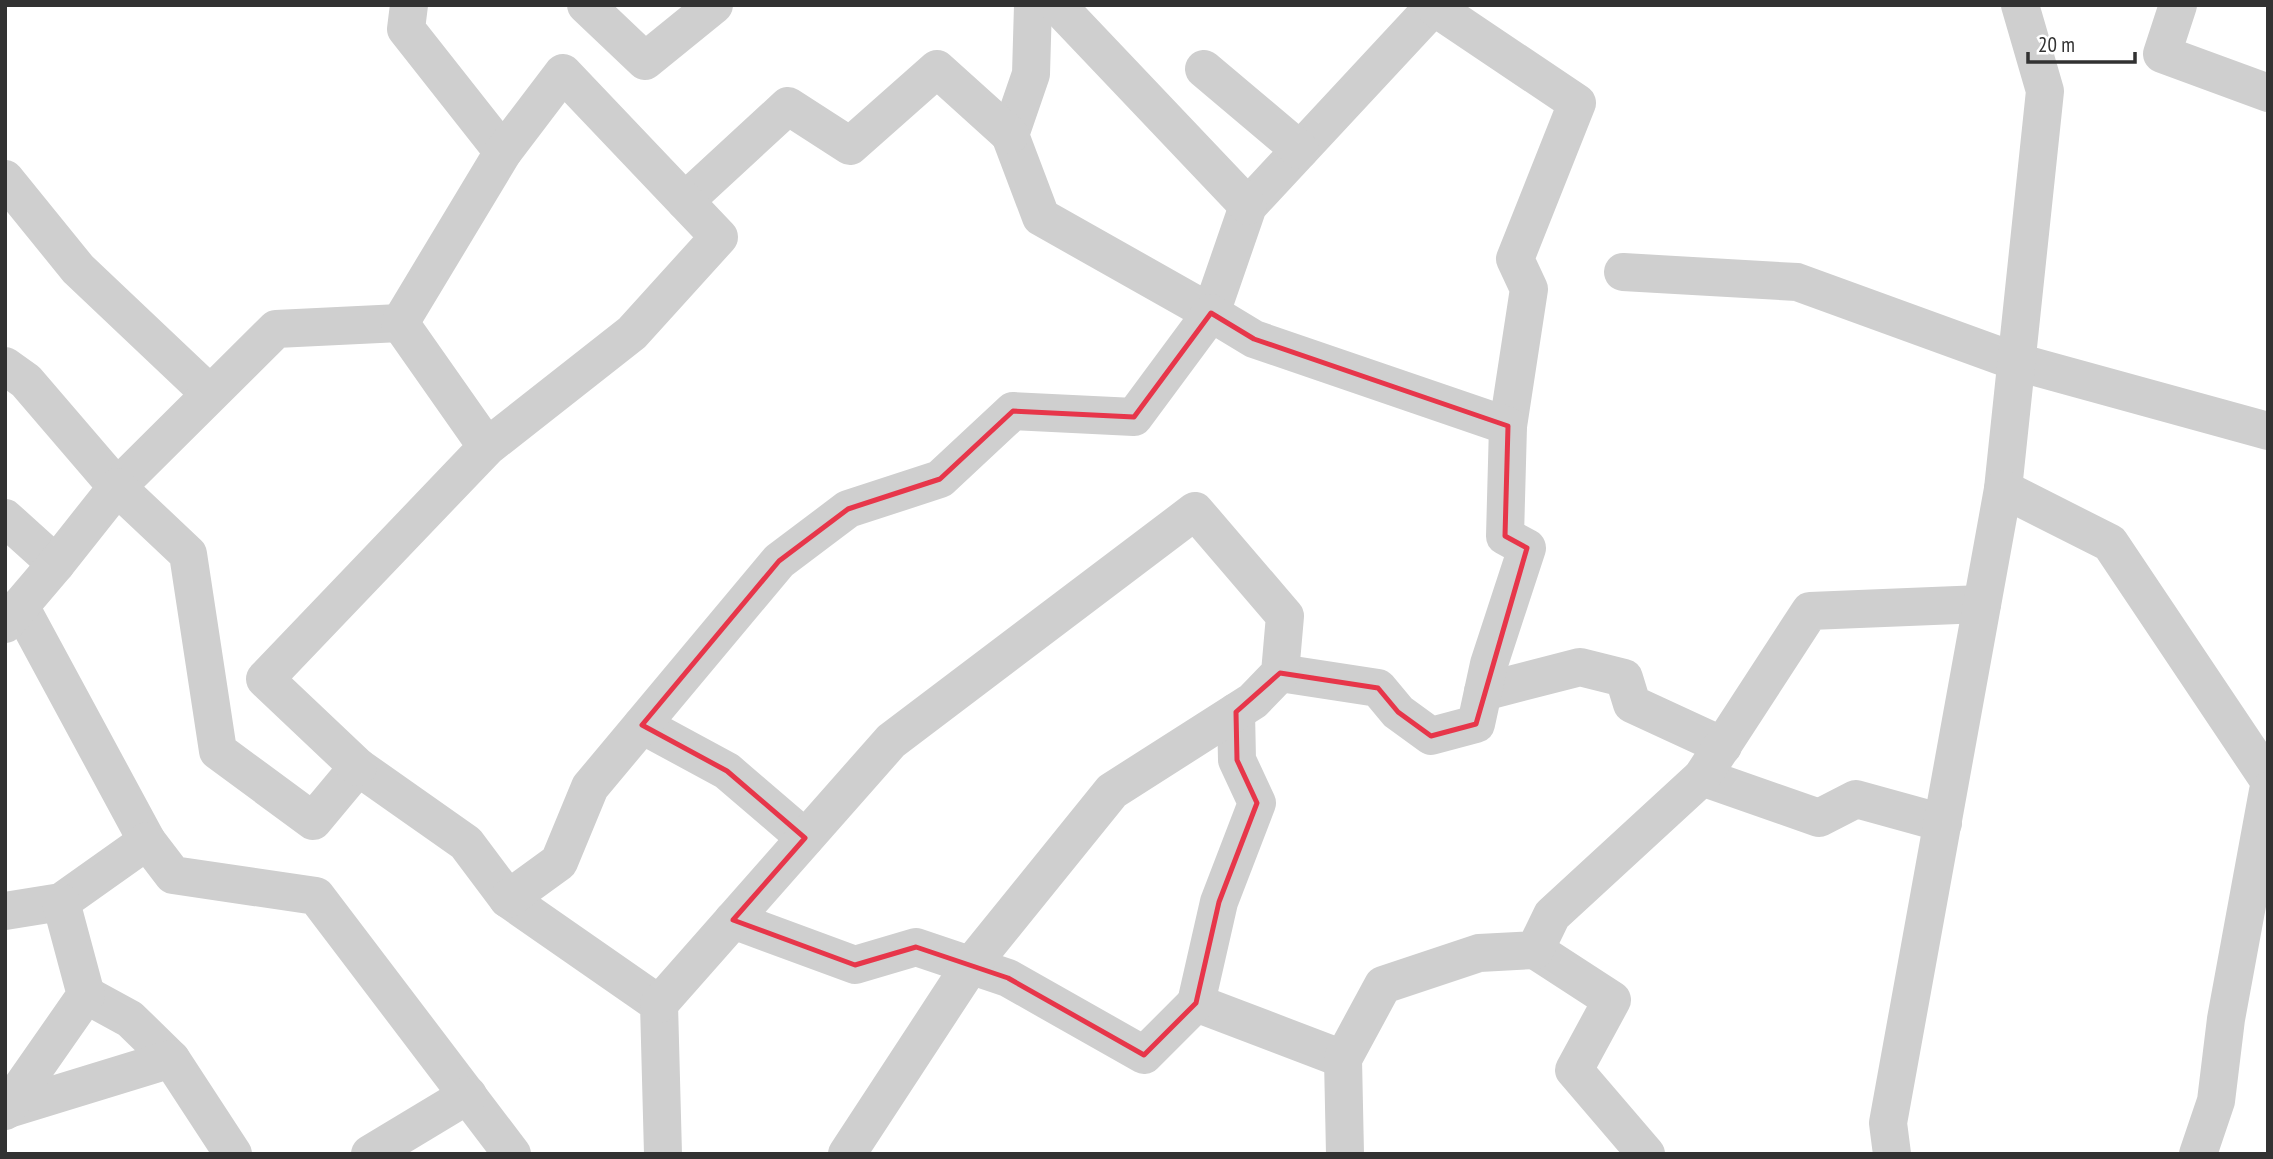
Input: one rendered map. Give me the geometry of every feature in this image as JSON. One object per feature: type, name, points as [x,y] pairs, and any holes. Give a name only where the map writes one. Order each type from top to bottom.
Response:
[{"type":"street","points":[[409,5],[406,29],[503,152]]},
{"type":"street","points":[[586,5],[645,61],[715,5]]},
{"type":"street","points":[[1010,135],[1031,74],[1033,5]]},
{"type":"street","points":[[1057,5],[1248,206]]},
{"type":"street","points":[[1892,1154],[1888,1123],[2003,489],[2045,91],[2020,5]]},
{"type":"street","points":[[2178,5],[2162,54],[2268,93]]},
{"type":"street","points":[[508,899],[559,862],[590,787],[779,561],[848,509],[940,479],[1013,411],[1134,417],[1211,313],[1248,206],[1435,6],[1577,103],[1515,259],[1529,289],[1508,426],[1505,537],[1527,548],[1489,664],[1476,724],[1432,736],[1398,712],[1378,688],[1280,673]]},
{"type":"street","points":[[685,201],[788,106],[850,146],[937,69],[1010,135],[1041,216],[1254,339],[1508,426]]},
{"type":"street","points":[[1204,69],[1300,150]]},
{"type":"street","points":[[400,323],[503,152],[563,73],[719,237],[632,333],[486,447],[265,679],[358,766],[467,843],[508,899],[659,1004]]},
{"type":"street","points":[[5,179],[78,269],[211,394]]},
{"type":"street","points":[[1623,272],[1797,282],[2017,362],[2268,431]]},
{"type":"street","points":[[400,323],[276,329],[117,486],[13,615],[147,841],[173,875],[316,896],[512,1154]]},
{"type":"street","points":[[400,323],[486,447]]},
{"type":"street","points":[[5,366],[26,381],[117,486],[188,554],[218,751],[313,821],[358,766]]},
{"type":"street","points":[[2003,489],[2110,543],[2267,801],[2226,1019],[2216,1101],[2198,1154]]},
{"type":"street","points":[[669,1151],[659,1004],[891,741],[1195,511],[1285,616],[1280,673],[1252,701],[1112,791],[971,966],[847,1154]]},
{"type":"street","points":[[5,518],[56,564]]},
{"type":"street","points":[[1535,950],[1552,915],[1712,761],[1810,611],[1982,604]]},
{"type":"street","points":[[1483,692],[1580,667],[1624,678],[1632,704],[1712,761],[1819,818],[1856,799],[1943,823]]},
{"type":"street","points":[[733,920],[855,965],[916,947],[1008,978],[1144,1055],[1196,1003],[1219,902],[1257,803],[1237,760],[1236,712]]},
{"type":"street","points":[[642,725],[727,771],[805,838]]},
{"type":"street","points":[[5,911],[61,902],[147,841]]},
{"type":"street","points":[[61,902],[86,995],[130,1019],[170,1059],[233,1154]]},
{"type":"street","points":[[1345,1154],[1343,1059],[1383,985],[1479,953],[1535,950],[1612,1000],[1574,1070],[1646,1154]]},
{"type":"street","points":[[6,1110],[86,995]]},
{"type":"street","points":[[1196,1003],[1343,1059]]},
{"type":"street","points":[[6,1110],[170,1059]]},
{"type":"street","points":[[370,1154],[468,1095]]},
{"type":"highlighted area","points":[[1211,313],[1254,339],[1508,426],[1505,536],[1527,548],[1476,724],[1431,736],[1398,712],[1378,688],[1280,673],[1236,712],[1237,760],[1257,803],[1219,902],[1196,1003],[1144,1055],[1008,978],[916,947],[855,965],[733,920],[805,838],[727,771],[642,725],[779,561],[848,509],[940,479],[1013,411],[1134,417]]}]
